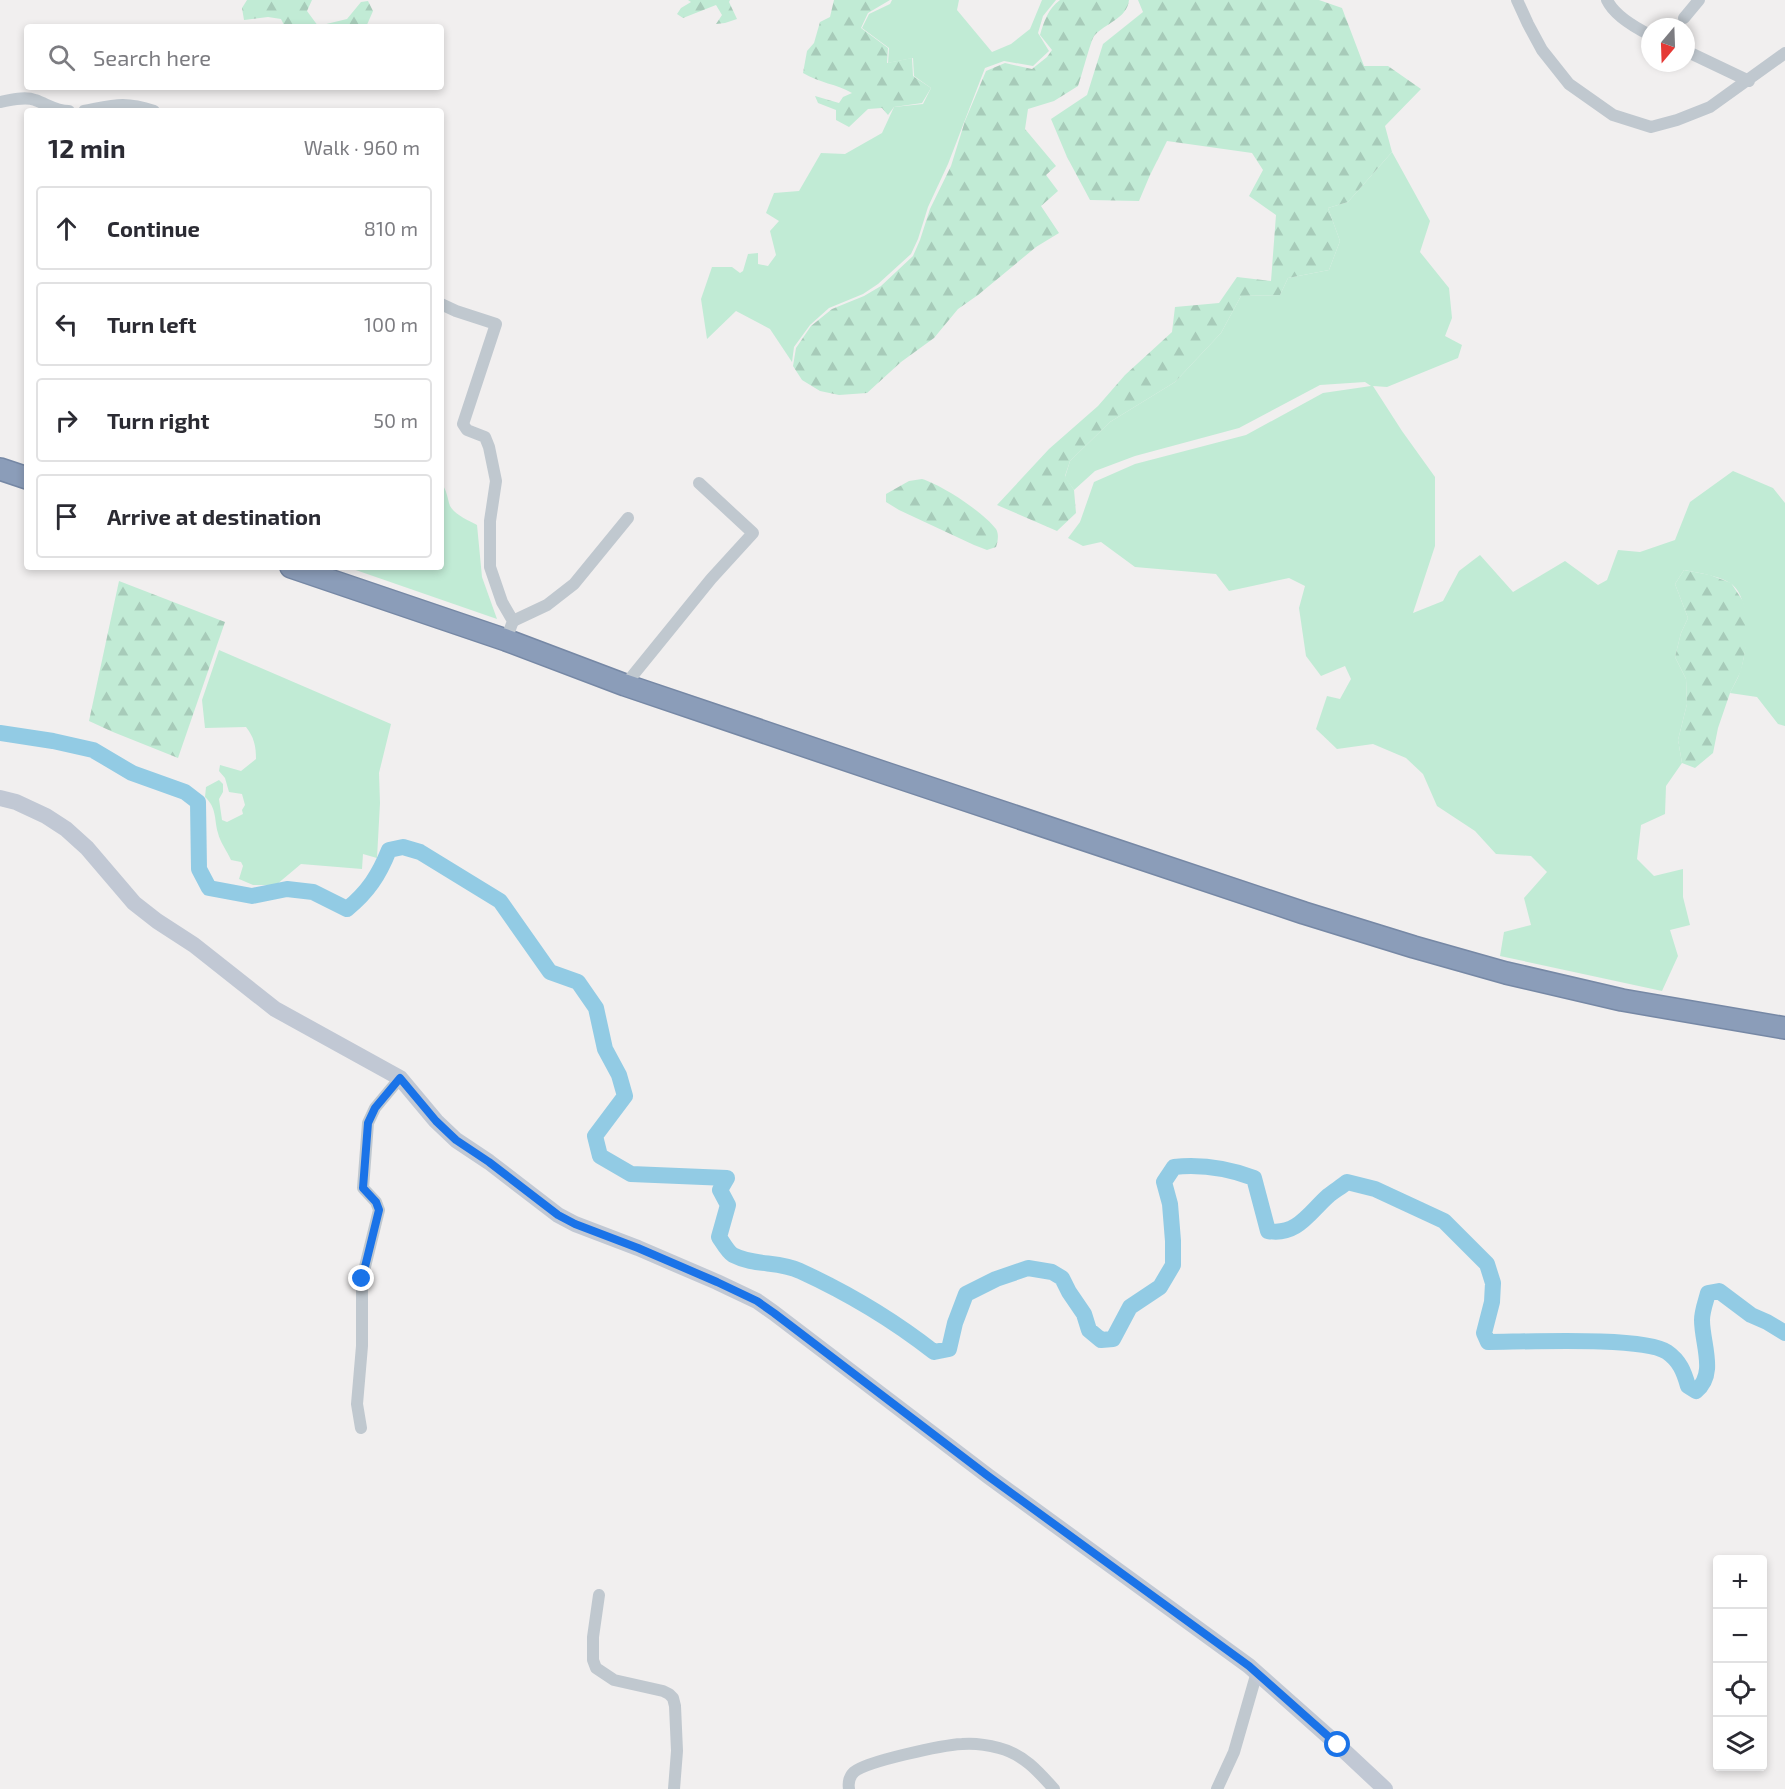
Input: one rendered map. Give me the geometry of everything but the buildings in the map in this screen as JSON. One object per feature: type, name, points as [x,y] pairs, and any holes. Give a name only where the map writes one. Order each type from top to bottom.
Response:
[{"type":"highway","points":[[0,469],[24,477]]},
{"type":"highway","points":[[301,570],[510,630],[625,685],[1304,913],[1414,947],[1506,974],[1622,1000],[1785,1028]]},
{"type":"main road","points":[[0,798],[16,802],[46,816],[66,829],[87,849],[134,903],[194,945],[274,1009],[400,1078],[436,1121],[456,1140],[489,1162],[558,1215],[757,1301],[988,1476],[1257,1672],[1385,1789]]},
{"type":"street","points":[[1517,0],[1542,50],[1569,84],[1612,115],[1651,127],[1710,107],[1785,53]]},
{"type":"street","points":[[1607,0],[1609,5],[1622,17],[1641,29]]},
{"type":"street","points":[[1684,18],[1699,0]]},
{"type":"street","points":[[1695,55],[1749,81]]},
{"type":"street","points":[[0,102],[27,99],[52,108]]},
{"type":"street","points":[[98,108],[122,103],[144,108]]},
{"type":"street","points":[[444,305],[496,324],[463,424],[467,430],[485,437],[488,441],[495,482],[490,520],[490,567],[510,630],[574,584],[628,518]]},
{"type":"street","points":[[625,685],[711,579],[753,532],[699,483]]},
{"type":"street","points":[[361,1428],[357,1404],[359,1358],[362,1346],[361,1290],[379,1210],[376,1202],[363,1188],[367,1131],[375,1108],[400,1078]]},
{"type":"street","points":[[599,1595],[593,1637],[593,1660],[596,1668],[614,1680],[663,1691],[673,1698],[677,1750],[674,1789]]},
{"type":"street","points":[[1217,1789],[1234,1752],[1257,1672]]},
{"type":"street","points":[[849,1789],[849,1780],[852,1775],[867,1766],[930,1748],[962,1744],[999,1748],[1014,1753],[1028,1761],[1054,1789]]},
{"type":"green space","points":[[247,0],[312,0],[307,11],[317,24],[284,24],[281,19],[268,17],[244,20],[242,8]]},
{"type":"green space","points":[[688,0],[730,0],[737,19],[716,24],[722,15],[716,5],[683,18],[677,14],[681,8],[691,2]]},
{"type":"green space","points":[[834,0],[890,0],[868,13],[861,28],[888,48],[887,63],[912,58],[913,76],[931,88],[922,103],[894,107],[888,115],[882,108],[868,109],[849,127],[836,120],[836,110],[818,103],[815,96],[839,103],[843,97],[852,93],[803,73],[807,51],[814,43],[820,22],[830,17]]},
{"type":"green space","points":[[892,0],[959,0],[957,10],[992,52],[1011,44],[1030,29],[1042,0],[1056,0],[1043,16],[1038,33],[1049,51],[1033,66],[1004,61],[985,68],[911,254],[878,284],[863,294],[829,308],[810,325],[794,347],[792,362],[770,329],[736,311],[707,339],[701,299],[712,267],[732,267],[740,273],[743,271],[748,254],[758,253],[758,264],[768,266],[776,255],[770,231],[779,221],[766,213],[774,193],[799,191],[821,153],[845,154],[882,133],[894,107],[923,104],[931,88],[914,76],[913,58],[888,63],[889,48],[862,28],[869,14],[890,4]]},
{"type":"green space","points":[[1060,0],[1129,0],[1124,12],[1094,36],[1078,86],[1054,101],[1028,109],[1025,129],[1056,166],[1046,175],[1058,191],[1041,206],[1059,233],[1036,247],[958,309],[934,338],[901,362],[867,393],[839,395],[820,391],[802,380],[793,366],[796,348],[811,326],[832,309],[864,296],[881,286],[913,256],[930,209],[951,166],[965,121],[986,71],[1005,63],[1032,69],[1047,57],[1052,50],[1040,35],[1052,7]]},
{"type":"green space","points":[[1138,0],[1319,0],[1342,8],[1364,66],[1388,66],[1421,89],[1385,126],[1392,152],[1348,202],[1328,208],[1340,241],[1329,270],[1288,278],[1280,295],[1241,296],[1221,333],[1175,382],[1110,422],[1070,461],[1065,476],[1074,490],[1076,513],[1057,531],[997,505],[1049,449],[1098,406],[1125,375],[1172,332],[1175,307],[1219,303],[1237,277],[1271,281],[1276,215],[1249,196],[1263,170],[1252,153],[1167,141],[1139,201],[1090,200],[1067,157],[1051,119],[1087,95],[1103,44],[1143,12]]},
{"type":"green space","points":[[368,1],[373,11],[367,24],[326,24],[347,19],[361,2]]},
{"type":"green space","points":[[1392,152],[1430,221],[1420,252],[1449,288],[1452,318],[1445,336],[1462,345],[1458,358],[1387,387],[1373,386],[1435,477],[1435,546],[1413,613],[1443,601],[1459,571],[1480,555],[1513,592],[1565,561],[1598,585],[1607,580],[1618,550],[1640,552],[1675,540],[1690,502],[1733,471],[1773,488],[1785,503],[1785,726],[1778,724],[1757,697],[1730,693],[1743,662],[1746,638],[1745,612],[1737,590],[1730,583],[1719,578],[1684,570],[1675,584],[1688,618],[1681,633],[1675,657],[1686,679],[1687,704],[1678,740],[1682,763],[1666,786],[1665,814],[1641,825],[1637,859],[1654,876],[1683,869],[1683,897],[1690,925],[1670,930],[1678,956],[1662,991],[1500,956],[1504,932],[1531,925],[1524,898],[1547,872],[1531,856],[1496,854],[1475,831],[1437,806],[1423,774],[1406,758],[1373,744],[1337,749],[1316,729],[1327,696],[1340,699],[1351,679],[1345,666],[1321,676],[1306,656],[1299,608],[1305,586],[1289,578],[1229,591],[1216,574],[1135,567],[1101,542],[1083,546],[1068,538],[1080,522],[1094,482],[1135,464],[1246,435],[1323,393],[1371,386],[1365,382],[1320,385],[1239,428],[1135,456],[1095,471],[1074,490],[1065,477],[1070,461],[1110,422],[1175,382],[1221,333],[1241,296],[1280,295],[1288,278],[1329,270],[1340,241],[1328,208],[1348,202]]},
{"type":"green space","points":[[922,479],[962,500],[990,522],[998,533],[996,547],[987,550],[974,545],[886,502],[886,494],[909,481]]},
{"type":"green space","points":[[444,488],[452,509],[477,525],[482,577],[497,619],[356,570],[444,570]]},
{"type":"green space","points":[[1684,570],[1710,575],[1731,583],[1743,601],[1748,619],[1747,642],[1741,671],[1730,693],[1718,728],[1713,753],[1695,768],[1682,763],[1678,740],[1687,704],[1686,679],[1675,657],[1681,633],[1688,618],[1675,584]]},
{"type":"green space","points":[[119,581],[225,622],[178,758],[89,721]]},
{"type":"green space","points":[[219,650],[391,724],[379,773],[377,858],[363,854],[362,869],[301,864],[276,885],[253,885],[239,879],[243,866],[241,862],[231,860],[220,840],[213,810],[205,797],[206,787],[219,780],[223,784],[223,792],[219,799],[222,820],[227,822],[243,814],[242,810],[245,805],[242,794],[229,792],[225,778],[219,771],[220,765],[241,771],[256,759],[256,750],[253,738],[246,727],[205,728],[202,700]]},
{"type":"waterway","points":[[0,733],[93,750],[132,773],[185,792],[198,802],[199,869],[209,888],[252,896],[287,889],[313,892],[347,909],[372,882],[389,850],[403,847],[420,852],[500,901],[550,972],[578,982],[596,1008],[605,1049],[619,1075],[625,1096],[595,1136],[600,1156],[631,1174],[727,1178],[720,1190],[728,1205],[719,1237],[731,1254],[750,1261],[792,1268],[818,1279],[886,1318],[934,1352],[949,1349],[955,1323],[966,1294],[996,1279],[1028,1268],[1052,1272],[1062,1278],[1084,1314],[1089,1330],[1101,1340],[1113,1339],[1130,1307],[1160,1287],[1173,1265],[1170,1204],[1164,1182],[1174,1167],[1184,1166],[1214,1168],[1254,1178],[1268,1231],[1278,1232],[1295,1227],[1328,1196],[1347,1182],[1375,1189],[1444,1221],[1487,1264],[1493,1283],[1492,1302],[1484,1333],[1488,1342],[1609,1342],[1654,1347],[1667,1352],[1675,1359],[1683,1371],[1688,1386],[1696,1391],[1706,1376],[1707,1358],[1702,1320],[1708,1293],[1719,1291],[1751,1315],[1785,1333]]},
{"type":"route","points":[[362,1279],[379,1210],[376,1202],[363,1188],[368,1123],[370,1115],[400,1078],[436,1121],[456,1140],[489,1162],[558,1215],[717,1282],[757,1301],[774,1313],[1060,1530],[1257,1672],[1338,1745]]}]
